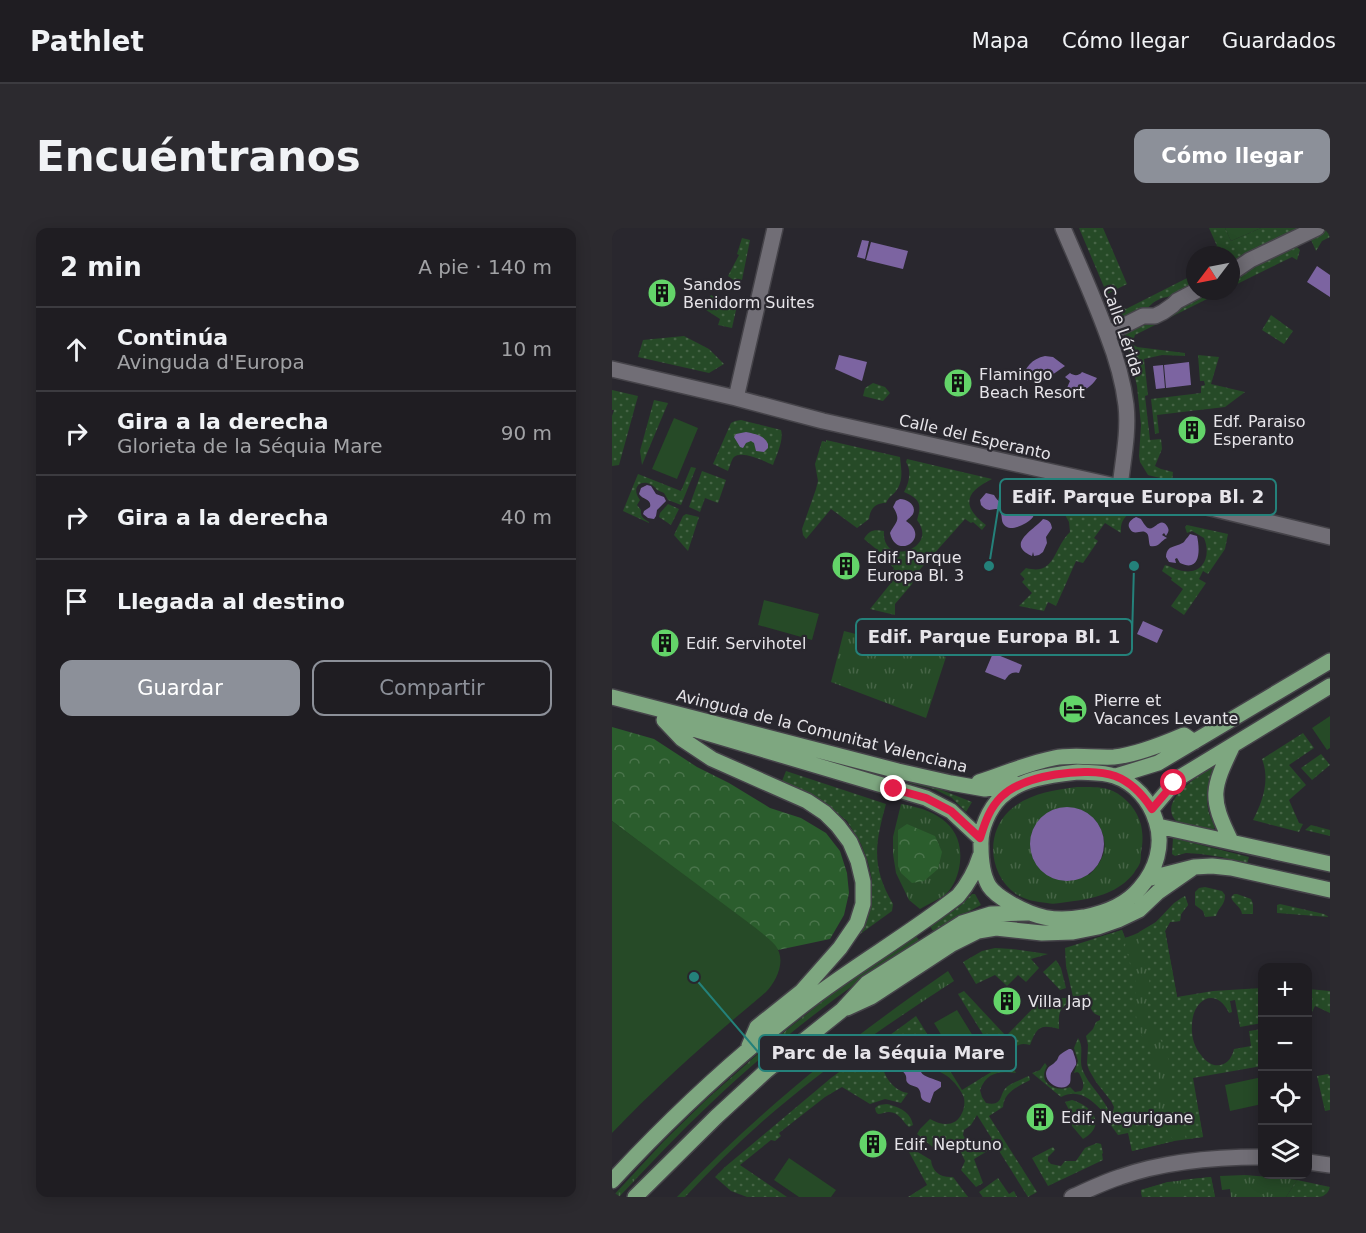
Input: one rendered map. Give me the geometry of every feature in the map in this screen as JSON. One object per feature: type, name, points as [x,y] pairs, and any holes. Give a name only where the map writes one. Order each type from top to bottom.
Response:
[{"type":"main road","points":[[1116,776],[1158,763],[1330,661]]},
{"type":"main road","points":[[1152,809],[1182,776],[1330,686]]},
{"type":"main road","name":"Avinguda de la Comunitat Valenciana","points":[[612,697],[664,720],[926,798],[951,811],[981,846]]},
{"type":"main road","name":"Avinguda de la Comunitat Valenciana","points":[[612,697],[898,771],[985,789],[1025,782]]},
{"type":"main road","name":"Avinguda de la Comunitat Valenciana","points":[[664,720],[682,739],[712,759],[807,801],[825,813],[838,826],[858,861],[863,882],[863,904],[857,923],[840,948],[802,991],[757,1027],[747,1051]]},
{"type":"main road","points":[[966,785],[1054,758],[1115,757],[1152,748],[1184,735],[1194,742]]},
{"type":"main road","points":[[1231,841],[1216,808],[1215,795],[1216,783],[1233,745]]},
{"type":"main road","points":[[612,1181],[646,1144],[768,1032],[816,995],[958,896],[975,873],[988,814],[1002,796],[1025,782],[1048,776],[1078,772],[1116,776],[1136,788],[1144,797],[1152,809],[1158,826],[1159,851],[1155,863],[1147,879],[1135,894],[1108,911],[1073,919],[1038,917],[1005,900],[990,887],[983,871],[981,846]]},
{"type":"main road","points":[[1158,826],[1330,864]]},
{"type":"main road","points":[[1147,879],[1194,867],[1212,866],[1231,868],[1330,890]]},
{"type":"main road","points":[[842,1010],[871,997],[952,944],[978,932],[996,928],[1062,933],[1098,927],[1139,910],[1158,892],[1194,867]]},
{"type":"main road","points":[[635,1197],[724,1109],[766,1071],[842,1010],[867,983],[962,923],[991,914],[1028,913]]},
{"type":"street","points":[[736,398],[775,228]]},
{"type":"street","name":"Calle Lérida","points":[[1064,228],[1107,334],[1123,385],[1127,429],[1120,487]]},
{"type":"street","points":[[1240,267],[1317,228]]},
{"type":"street","points":[[1107,334],[1143,316],[1155,316],[1186,296]]},
{"type":"street","name":"Calle del Esperanto","points":[[612,369],[844,426],[1120,487],[1330,537]]},
{"type":"street","points":[[1072,1197],[1120,1177],[1152,1168],[1197,1159],[1258,1157]]},
{"type":"street","points":[[1312,1163],[1330,1165]]},
{"type":"green space","points":[[1079,228],[1103,228],[1127,284],[1107,294]]},
{"type":"green space","points":[[1209,228],[1225,228],[1231,241],[1261,228],[1308,228],[1240,263],[1240,246],[1217,246]]},
{"type":"green space","points":[[1225,228],[1261,228],[1231,241]]},
{"type":"green space","points":[[1323,228],[1330,228],[1330,237],[1322,241],[1316,251],[1311,240]]},
{"type":"green space","points":[[742,238],[750,240],[741,285],[728,276],[739,255],[737,254]]},
{"type":"green space","points":[[1294,244],[1300,250],[1297,260],[1292,257],[1240,283],[1240,272]]},
{"type":"green space","points":[[1186,279],[1186,291],[1162,298],[1143,312],[1119,322],[1111,303],[1126,309]]},
{"type":"green space","points":[[711,295],[736,310],[732,328],[718,325],[720,319],[703,308]]},
{"type":"green space","points":[[1186,300],[1205,300],[1135,335],[1132,344],[1137,347],[1185,353],[1185,356],[1162,355],[1144,359],[1150,440],[1161,439],[1162,449],[1155,466],[1173,472],[1172,481],[1148,475],[1140,462],[1141,425],[1137,386],[1125,331]]},
{"type":"green space","points":[[1271,315],[1293,331],[1284,344],[1262,330]]},
{"type":"green space","points":[[684,336],[709,349],[724,364],[709,373],[638,357],[643,340]]},
{"type":"green space","points":[[1198,355],[1219,357],[1211,384],[1245,392],[1225,407],[1157,415],[1159,433],[1155,434],[1151,399],[1201,393],[1201,386],[1205,385],[1204,381],[1200,381]]},
{"type":"green space","points":[[873,383],[885,387],[890,393],[883,401],[863,396],[865,388]]},
{"type":"green space","points":[[612,390],[638,396],[619,465],[612,466],[614,410],[612,410]]},
{"type":"green space","points":[[654,400],[668,403],[642,465],[640,451]]},
{"type":"green space","points":[[674,418],[698,428],[677,479],[652,469]]},
{"type":"green space","points":[[741,420],[781,430],[781,443],[773,465],[742,455],[734,457],[728,471],[713,464],[731,423]]},
{"type":"green space","points":[[826,440],[900,457],[901,479],[899,487],[886,503],[874,507],[869,519],[857,528],[831,509],[806,539],[802,529],[818,481],[815,464],[822,441],[826,442]]},
{"type":"green space","points":[[907,459],[992,479],[976,489],[970,500],[973,512],[986,525],[982,530],[973,522],[965,519],[915,575],[912,584],[895,604],[895,615],[870,609],[895,578],[890,574],[894,568],[887,558],[864,539],[872,531],[884,531],[886,542],[891,549],[899,551],[916,546],[921,539],[922,530],[917,520],[918,503],[904,492],[909,477]]},
{"type":"green space","points":[[691,467],[696,468],[681,505],[668,500],[664,493],[644,483],[637,486],[636,490],[640,500],[637,505],[644,519],[649,523],[623,511],[638,474],[681,491]]},
{"type":"green space","points":[[702,471],[726,480],[718,503],[705,498],[700,512],[689,507]]},
{"type":"green space","points":[[1042,491],[1133,512],[1123,520],[1121,533],[1105,523],[1094,538],[1098,541],[1083,563],[1076,561],[1056,606],[1048,602],[1044,611],[1019,606],[1032,593],[1022,582],[1025,579],[1020,574],[1026,568],[1043,568],[1049,564],[1070,532],[1069,522],[1064,513],[1045,510],[1038,493]]},
{"type":"green space","points":[[668,504],[679,509],[671,525],[659,517]]},
{"type":"green space","points":[[686,514],[699,517],[688,551],[674,535]]},
{"type":"green space","points":[[1187,525],[1228,534],[1225,549],[1208,574],[1203,571],[1199,579],[1206,583],[1184,615],[1171,606],[1183,589],[1162,571],[1165,565],[1177,570],[1194,571],[1203,564],[1207,552],[1204,538],[1192,531],[1187,533],[1185,527]]},
{"type":"green space","points":[[764,600],[819,614],[812,640],[758,625]]},
{"type":"green space","points":[[844,631],[946,657],[926,718],[831,682]]},
{"type":"green space","points":[[1330,716],[1330,748],[1327,750],[1312,728]]},
{"type":"green space","points":[[612,727],[654,739],[697,767],[770,808],[801,818],[826,833],[840,851],[847,873],[849,893],[844,915],[830,939],[778,950],[612,821]]},
{"type":"green space","points":[[1303,733],[1314,748],[1289,765],[1306,785],[1289,800],[1299,823],[1303,824],[1299,832],[1253,820],[1264,790],[1265,775],[1262,759]]},
{"type":"green space","points":[[1321,754],[1330,765],[1312,780],[1301,768]]},
{"type":"green space","points":[[1216,765],[1207,798],[1215,828],[1212,830],[1177,822],[1172,814],[1172,806],[1176,797],[1191,781]]},
{"type":"green space","points":[[786,771],[886,804],[879,831],[877,855],[881,878],[893,904],[892,911],[856,937],[867,919],[872,880],[861,844],[847,821],[831,808],[803,790],[782,781]]},
{"type":"green space","points":[[909,780],[972,802],[966,812],[952,798],[934,789],[909,783]]},
{"type":"green space","points":[[1077,787],[1105,788],[1113,791],[1134,809],[1141,825],[1140,864],[1122,885],[1099,896],[1053,904],[1023,898],[1007,886],[996,865],[993,854],[994,842],[1001,820],[1024,800],[1050,791]],"holes":[[[1063,808],[1078,809],[1086,813],[1102,831],[1103,855],[1089,875],[1041,818],[1051,811]]]},
{"type":"green space","points":[[901,804],[924,810],[944,821],[952,828],[960,849],[956,880],[951,888],[945,895],[920,909],[909,900],[896,873],[893,837]]},
{"type":"green space","points":[[612,821],[767,937],[779,951],[780,963],[777,976],[766,992],[687,1061],[612,1133]]},
{"type":"green space","points":[[907,824],[935,836],[942,852],[938,869],[924,881],[912,883],[901,873],[898,866],[898,830]]},
{"type":"green space","points":[[1311,825],[1330,830],[1330,836],[1305,830]]},
{"type":"green space","points":[[1173,838],[1249,857],[1247,864],[1201,854],[1186,853],[1175,856],[1172,854]]},
{"type":"green space","points":[[1205,887],[1222,891],[1225,895],[1224,902],[1216,916],[1205,917],[1203,911],[1195,905],[1195,892]]},
{"type":"green space","points":[[972,894],[975,894],[981,905],[933,931],[930,926],[960,906]]},
{"type":"green space","points":[[1234,894],[1251,899],[1253,914],[1242,914],[1231,897]]},
{"type":"green space","points":[[1185,896],[1188,905],[1181,914],[1180,921],[1170,922],[1165,931],[1203,1137],[1132,1151],[1093,939],[1122,930],[1125,938],[1141,931],[1153,925]]},
{"type":"green space","points":[[1185,896],[1188,905],[1181,914],[1180,921],[1170,922],[1165,931],[1177,997],[1213,991],[1258,988],[1258,1024],[1240,1027],[1235,1000],[1230,1001],[1232,1012],[1229,1013],[1224,1005],[1212,998],[1201,1002],[1196,1008],[1192,1024],[1193,1037],[1196,1048],[1205,1060],[1215,1065],[1225,1063],[1234,1049],[1251,1046],[1249,1031],[1258,1030],[1258,1067],[1193,1078],[1203,1137],[1186,1139],[1182,1128],[1170,1113],[1171,1071],[1163,1045],[1148,1017],[1149,976],[1138,938],[1139,932],[1156,922],[1174,903]]},
{"type":"green space","points":[[1277,905],[1329,917],[1277,913]]},
{"type":"green space","points":[[1122,930],[1125,938],[1127,937],[1125,946],[1136,982],[1135,1009],[1138,1028],[1158,1072],[1159,1117],[1174,1141],[1132,1151],[1128,1133],[1118,1135],[1110,1124],[1114,1107],[1096,1082],[1087,1064],[1086,1036],[1100,1020],[1100,1016],[1092,1010],[1088,994],[1073,997],[1066,966],[1065,948]]},
{"type":"green space","points":[[915,935],[919,940],[838,997],[735,1080],[619,1197],[612,1197],[707,1099],[769,1044],[838,989]]},
{"type":"green space","points":[[995,948],[1048,954],[1031,959],[1039,968],[1026,982],[1018,975],[1007,986],[995,975],[976,984],[963,962],[982,951]]},
{"type":"green space","points":[[1056,960],[1061,968],[1066,988],[1060,990],[1043,972]]},
{"type":"green space","points":[[948,971],[954,981],[911,1009],[809,1083],[775,1110],[685,1197],[677,1197],[740,1135],[806,1077]]},
{"type":"green space","points":[[1312,989],[1330,991],[1330,1013],[1315,1006],[1312,1012]]},
{"type":"green space","points":[[964,991],[1006,1036],[1041,1000],[1044,999],[1053,1005],[1058,998],[1068,998],[1060,1012],[1059,1029],[1040,1028],[1030,1045],[1018,1045],[1012,1054],[987,1041],[958,994]]},
{"type":"green space","points":[[957,1010],[986,1057],[963,1071],[934,1023]]},
{"type":"green space","points":[[916,1016],[962,1090],[1001,1066],[990,1047],[1012,1059],[1016,1073],[994,1074],[983,1084],[980,1090],[986,1103],[996,1103],[1008,1086],[1029,1076],[1030,1080],[1006,1097],[1003,1107],[989,1116],[1037,1192],[1028,1197],[996,1146],[974,1159],[983,1183],[976,1187],[961,1170],[965,1161],[960,1150],[967,1144],[972,1152],[992,1139],[977,1115],[971,1125],[964,1130],[965,1138],[954,1146],[944,1144],[935,1149],[917,1134],[930,1119],[944,1124],[956,1121],[963,1111],[964,1100],[952,1080],[934,1069],[926,1048],[914,1043],[894,1046],[885,1055],[883,1062],[884,1072],[890,1082],[898,1090],[908,1093],[901,1103],[885,1099],[870,1104],[842,1087],[825,1097],[779,1133],[781,1136],[775,1141],[771,1140],[740,1165],[787,1197],[747,1197],[731,1191],[715,1177],[831,1078]]},
{"type":"green space","points":[[1078,1038],[1083,1071],[1108,1109],[1104,1113],[1085,1097],[1074,1094],[1061,1097],[1032,1073],[1040,1070],[1045,1063],[1047,1066],[1044,1077],[1049,1085],[1059,1089],[1070,1087],[1075,1092],[1081,1091],[1082,1080],[1079,1073],[1074,1073],[1078,1061],[1074,1048]]},
{"type":"green space","points":[[1328,1074],[1330,1076],[1330,1110],[1325,1111],[1317,1076]]},
{"type":"green space","points":[[1258,1078],[1258,1105],[1230,1111],[1225,1085]]},
{"type":"green space","points":[[1072,1100],[1091,1111],[1096,1122],[1090,1134],[1083,1139],[1072,1126],[1065,1102]]},
{"type":"green space","points":[[887,1104],[904,1111],[912,1120],[913,1125],[909,1127],[892,1112],[878,1114],[876,1112],[875,1108],[879,1105]]},
{"type":"green space","points":[[1097,1143],[1101,1144],[1103,1160],[1048,1186],[1032,1158],[1053,1147],[1055,1150],[1048,1157],[1048,1161],[1061,1166],[1065,1161],[1076,1161],[1085,1148]]},
{"type":"green space","points":[[911,1148],[931,1160],[933,1168],[938,1173],[953,1177],[968,1197],[908,1197],[927,1185],[909,1152]]},
{"type":"green space","points":[[789,1158],[836,1190],[831,1197],[799,1197],[774,1180]]},
{"type":"green space","points":[[1245,1175],[1258,1176],[1258,1179],[1297,1180],[1286,1197],[1231,1197],[1230,1189],[1222,1190],[1220,1176]]},
{"type":"green space","points":[[1211,1177],[1215,1197],[1142,1197],[1141,1190],[1168,1182]]},
{"type":"green space","points":[[1211,1177],[1215,1197],[1182,1197],[1181,1180]]},
{"type":"green space","points":[[998,1178],[1009,1194],[1014,1191],[1017,1197],[983,1197],[979,1192]]},
{"type":"green space","points":[[1297,1180],[1330,1187],[1330,1197],[1286,1197]]},
{"type":"green space","points":[[1168,1182],[1169,1197],[1142,1197],[1141,1190]]},
{"type":"shaded area","points":[[862,240],[869,241],[865,259],[857,257]]},
{"type":"shaded area","points":[[871,242],[908,251],[903,269],[866,260]]},
{"type":"shaded area","points":[[1317,266],[1330,275],[1330,297],[1307,282]]},
{"type":"shaded area","points":[[839,355],[867,362],[862,381],[835,369]]},
{"type":"shaded area","points":[[1045,356],[1053,357],[1065,366],[1036,386],[1034,380],[1023,381],[1030,364]]},
{"type":"shaded area","points":[[1189,362],[1191,385],[1166,388],[1164,365]]},
{"type":"shaded area","points":[[1163,365],[1165,388],[1156,389],[1153,366]]},
{"type":"shaded area","points":[[1082,372],[1097,378],[1091,386],[1083,390],[1075,392],[1066,390],[1070,381],[1065,377],[1070,373],[1076,375]]},
{"type":"shaded area","points":[[746,432],[762,437],[768,444],[768,448],[764,452],[756,451],[751,441],[743,448],[740,447],[734,437],[736,434]]},
{"type":"shaded area","points":[[651,486],[656,494],[664,497],[666,501],[657,510],[654,519],[643,514],[650,504],[639,494],[641,488]]},
{"type":"shaded area","points":[[986,493],[994,495],[1005,504],[1023,498],[1028,500],[1034,507],[1033,517],[1021,526],[1007,527],[1003,523],[999,510],[989,510],[981,505],[980,500]]},
{"type":"shaded area","points":[[900,499],[908,501],[914,508],[913,514],[906,521],[913,528],[914,540],[905,546],[893,541],[890,533],[897,518],[893,507]]},
{"type":"shaded area","points":[[1136,517],[1141,519],[1148,528],[1164,523],[1168,531],[1166,536],[1164,533],[1162,535],[1167,538],[1157,545],[1150,546],[1147,533],[1133,532],[1129,527],[1130,522]]},
{"type":"shaded area","points":[[1043,519],[1051,524],[1052,528],[1046,537],[1047,543],[1043,552],[1034,556],[1033,552],[1032,556],[1024,551],[1021,542],[1028,532]]},
{"type":"shaded area","points":[[1190,534],[1197,536],[1199,547],[1198,558],[1195,562],[1187,565],[1180,563],[1177,558],[1176,563],[1169,562],[1166,557],[1168,550],[1184,542]]},
{"type":"shaded area","points":[[1143,621],[1163,630],[1157,643],[1137,634]]},
{"type":"shaded area","points":[[993,653],[1022,665],[1019,673],[1014,672],[1005,680],[985,672]]},
{"type":"shaded area","points":[[1067,807],[1081,810],[1093,818],[1101,830],[1104,844],[1101,858],[1093,870],[1081,878],[1067,881],[1053,878],[1041,870],[1033,858],[1030,844],[1033,830],[1041,818],[1053,810]]},
{"type":"shaded area","points":[[1069,1049],[1073,1051],[1076,1065],[1071,1073],[1070,1083],[1062,1088],[1049,1082],[1046,1073],[1060,1055]]},
{"type":"shaded area","points":[[906,1058],[917,1063],[922,1074],[941,1082],[941,1087],[934,1092],[930,1103],[922,1098],[918,1088],[908,1083],[905,1074],[898,1067]]},
{"type":"place","name":"Sandos Benidorm Suites","points":[[662,293]]},
{"type":"place","name":"Flamingo Beach Resort","points":[[958,383]]},
{"type":"place","name":"Edf. Paraiso Esperanto","points":[[1192,430]]},
{"type":"place","name":"Edif. Parque Europa Bl. 3","points":[[846,566]]},
{"type":"place","name":"Edif. Parque Europa Bl. 2","points":[[989,566]]},
{"type":"place","name":"Edif. Parque Europa Bl. 1","points":[[1134,566]]},
{"type":"place","name":"Edif. Servihotel","points":[[665,643]]},
{"type":"place","name":"Pierre et Vacances Levante","points":[[1073,709]]},
{"type":"place","name":"Parc de la Séquia Mare","points":[[694,977]]},
{"type":"place","name":"Villa Jap","points":[[1007,1001]]},
{"type":"place","name":"Edif. Negurigane","points":[[1040,1117]]},
{"type":"place","name":"Edif. Neptuno","points":[[873,1144]]},
{"type":"route","points":[[894,789],[926,798],[951,811],[980,838],[988,814],[1002,796],[1025,782],[1037,778],[1078,772],[1116,776],[1136,788],[1152,809],[1174,783]]}]
